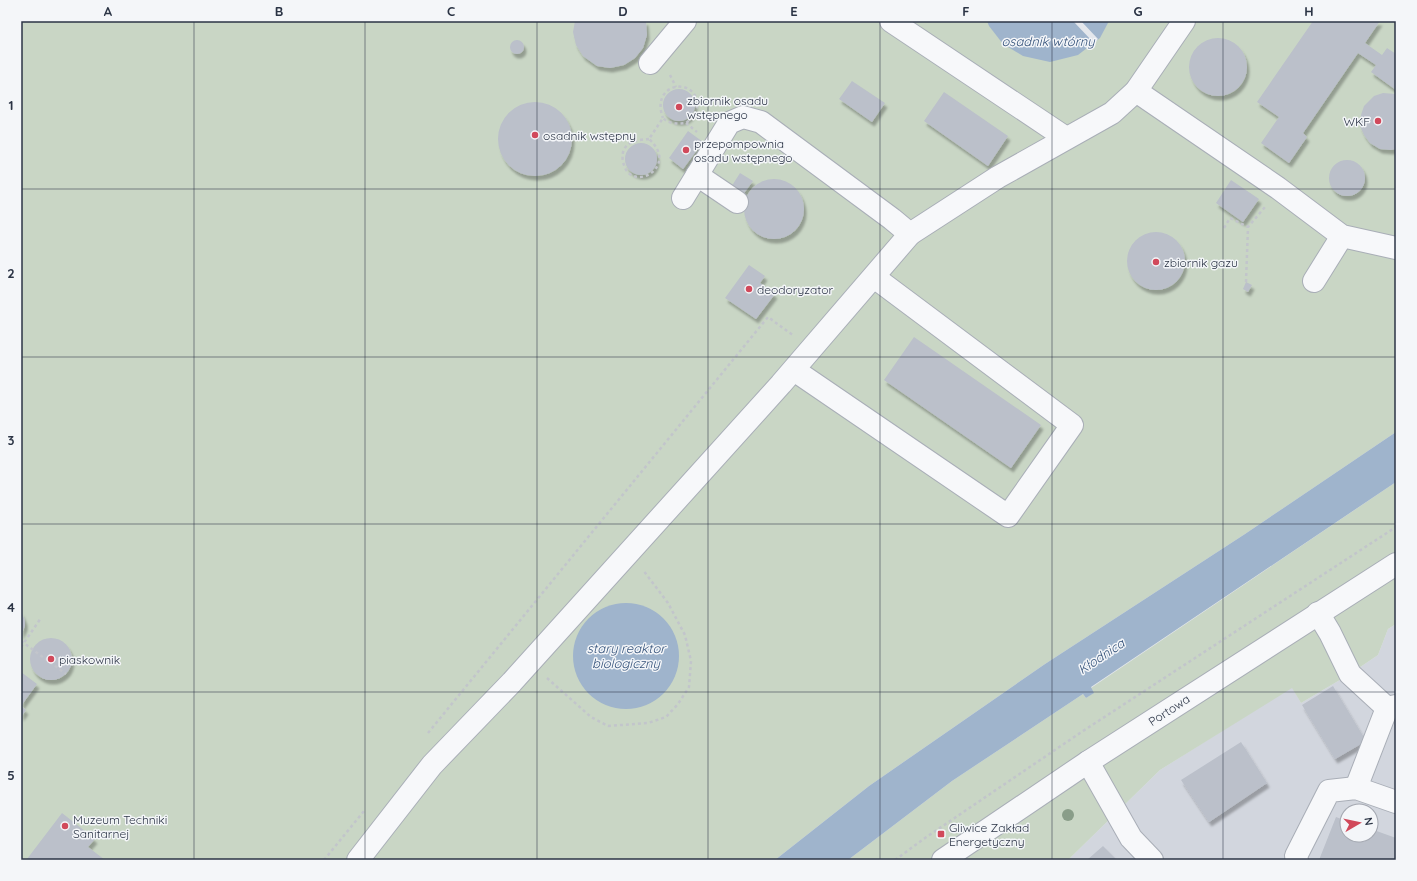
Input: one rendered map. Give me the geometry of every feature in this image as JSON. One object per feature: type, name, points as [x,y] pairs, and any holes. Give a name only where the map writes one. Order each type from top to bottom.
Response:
[{"type":"street","points":[[650,63],[685,21]]},
{"type":"street","points":[[891,21],[1066,138]]},
{"type":"street","points":[[358,860],[432,765],[530,662],[794,370],[910,234],[998,177],[1112,113],[1136,91],[1184,21]]},
{"type":"street","points":[[1136,91],[1278,188],[1342,236],[1396,248]]},
{"type":"street","points":[[683,198],[729,123],[743,117],[761,122],[910,234]]},
{"type":"street","points":[[697,175],[737,202]]},
{"type":"street","points":[[1314,281],[1342,236]]},
{"type":"street","points":[[794,370],[1008,516],[1072,425],[874,277]]},
{"type":"street","name":"Portowa","points":[[943,860],[1088,762],[1396,564]]},
{"type":"street","points":[[1318,614],[1350,674],[1392,707],[1356,788]]},
{"type":"street","points":[[1088,762],[1131,838],[1152,860]]},
{"type":"street","points":[[1297,860],[1296,856],[1329,791],[1356,788],[1396,802]]},
{"type":"path","points":[[649,139],[663,118],[660,105],[661,98],[667,90],[676,87],[684,87],[692,91],[697,105],[696,113],[690,120],[686,123],[675,124],[663,118]]},
{"type":"path","points":[[649,139],[659,152],[660,162],[650,174],[641,177],[634,177],[625,168],[623,162],[623,152],[629,143],[636,140],[649,139]]},
{"type":"path","points":[[1246,282],[1248,227],[1262,212],[1278,188]]},
{"type":"path","points":[[1224,228],[1230,218],[1248,227]]},
{"type":"path","points":[[425,736],[768,317],[812,349]]},
{"type":"path","points":[[895,860],[1083,731],[1396,527]]},
{"type":"path","points":[[530,662],[573,703],[591,717],[608,726],[654,721],[666,717],[678,704],[689,687],[691,661],[685,635],[668,603],[649,577],[628,554]]},
{"type":"path","points":[[21,647],[22,642],[41,618]]},
{"type":"path","points":[[22,642],[66,674]]},
{"type":"path","points":[[324,860],[364,811]]},
{"type":"shaded area","points":[[1396,624],[1396,860],[1068,860],[1160,770],[1292,687],[1301,703],[1350,674],[1378,655],[1388,629]]},
{"type":"green space","points":[[21,21],[1396,21],[1396,432],[1245,534],[1045,664],[869,786],[775,860],[21,860]]},
{"type":"green space","points":[[1396,482],[1396,624],[1388,629],[1378,655],[1350,674],[1301,703],[1292,688],[1160,770],[1068,860],[848,860],[952,781],[1083,694],[1086,698],[1093,693],[1091,688]]},
{"type":"water","name":"osadnik wtórny","points":[[987,21],[1109,21],[1100,38],[1078,55],[1050,62],[1023,56],[1003,44],[989,26]]},
{"type":"water","name":"Kłodnica","points":[[1396,432],[1396,482],[1091,687],[1094,693],[1086,698],[1083,694],[952,781],[848,860],[775,860],[869,786],[1045,664],[1245,534]]},
{"type":"water","name":"stary reaktor biologiczny","points":[[626,603],[646,607],[664,618],[675,636],[679,656],[675,676],[664,694],[646,705],[626,709],[606,705],[588,694],[577,676],[573,656],[577,636],[588,618],[606,607]]},
{"type":"pier","points":[[1073,21],[1081,21],[1098,39],[1094,43]]},
{"type":"building","points":[[575,21],[646,21],[647,35],[643,48],[635,58],[624,65],[610,68],[597,66],[583,56],[576,45],[573,32]]},
{"type":"building","points":[[1313,21],[1380,21],[1365,43],[1382,55],[1387,48],[1396,54],[1396,90],[1371,72],[1376,65],[1358,53],[1303,133],[1307,137],[1289,163],[1261,143],[1279,117],[1257,102]]},
{"type":"building","points":[[1218,38],[1229,40],[1242,51],[1245,56],[1247,67],[1245,78],[1234,91],[1229,94],[1218,96],[1207,94],[1194,83],[1191,78],[1189,67],[1191,56],[1202,43],[1207,40]]},
{"type":"building","points":[[517,40],[522,42],[524,47],[522,52],[517,54],[512,52],[510,47],[512,42]]},
{"type":"building","points":[[852,81],[885,103],[872,122],[839,99]]},
{"type":"building","name":"zbiornik osadu wstępnego","points":[[676,89],[682,89],[691,93],[695,105],[691,117],[682,121],[676,121],[667,117],[663,108],[663,102],[667,93]]},
{"type":"building","points":[[944,92],[1008,136],[988,166],[924,121]]},
{"type":"building","name":"WKF","points":[[1383,93],[1396,94],[1396,149],[1391,150],[1380,149],[1370,143],[1360,126],[1364,106],[1374,96]]},
{"type":"building","name":"osadnik wstępny","points":[[535,102],[549,105],[561,113],[569,125],[572,139],[569,153],[561,165],[549,173],[535,176],[521,173],[509,165],[501,153],[498,139],[501,125],[509,113],[521,105]]},
{"type":"building","name":"przepompownia osadu wstępnego","points":[[688,131],[703,142],[683,169],[669,158]]},
{"type":"building","points":[[638,143],[644,143],[653,147],[657,159],[653,171],[644,175],[638,175],[629,171],[625,162],[625,156],[629,147]]},
{"type":"building","points":[[1351,160],[1360,165],[1364,171],[1364,185],[1360,191],[1351,196],[1343,196],[1334,191],[1330,185],[1329,174],[1334,165],[1340,161]]},
{"type":"building","points":[[740,173],[753,181],[739,200],[728,192]]},
{"type":"building","points":[[774,179],[791,184],[799,192],[804,209],[799,226],[791,234],[774,239],[757,234],[749,226],[744,209],[749,192],[757,184]]},
{"type":"building","points":[[1231,180],[1259,199],[1243,222],[1216,203]]},
{"type":"building","name":"zbiornik gazu","points":[[1150,232],[1162,232],[1177,240],[1185,255],[1185,267],[1177,282],[1162,290],[1150,290],[1135,282],[1127,267],[1127,255],[1135,240]]},
{"type":"building","name":"deodoryzator","points":[[749,265],[765,276],[760,283],[775,294],[756,319],[725,298]]},
{"type":"building","points":[[1246,282],[1252,285],[1248,292],[1243,289]]},
{"type":"building","points":[[914,337],[1041,425],[1011,468],[884,380]]},
{"type":"building","points":[[21,611],[25,621],[25,626],[21,635]]},
{"type":"building","name":"piaskownik","points":[[47,638],[55,638],[66,644],[72,655],[72,663],[66,674],[55,680],[47,680],[36,674],[30,663],[30,655],[36,644]]},
{"type":"building","points":[[21,672],[37,684],[21,706]]},
{"type":"building","points":[[1333,686],[1366,741],[1335,759],[1302,705]]},
{"type":"building","points":[[21,706],[26,710],[21,717]]},
{"type":"building","points":[[1241,742],[1267,783],[1209,822],[1181,780]]},
{"type":"building","name":"Muzeum Techniki Sanitarnej","points":[[62,813],[95,839],[88,847],[105,860],[27,859]]},
{"type":"building","points":[[1336,817],[1339,818],[1339,843],[1379,843],[1379,832],[1396,838],[1396,860],[1319,860]]},
{"type":"building","points":[[1103,846],[1117,860],[1087,860]]},
{"type":"place","name":"zbiornik osadu wstępnego","points":[[679,107]]},
{"type":"place","name":"WKF","points":[[1378,121]]},
{"type":"place","name":"osadnik wstępny","points":[[535,135]]},
{"type":"place","name":"przepompownia osadu wstępnego","points":[[686,150]]},
{"type":"place","name":"zbiornik gazu","points":[[1156,262]]},
{"type":"place","name":"deodoryzator","points":[[749,289]]},
{"type":"place","name":"piaskownik","points":[[51,659]]},
{"type":"place","name":"Muzeum Techniki Sanitarnej","points":[[65,826]]},
{"type":"place","name":"Gliwice Zakład Energetyczny","points":[[941,834]]}]
